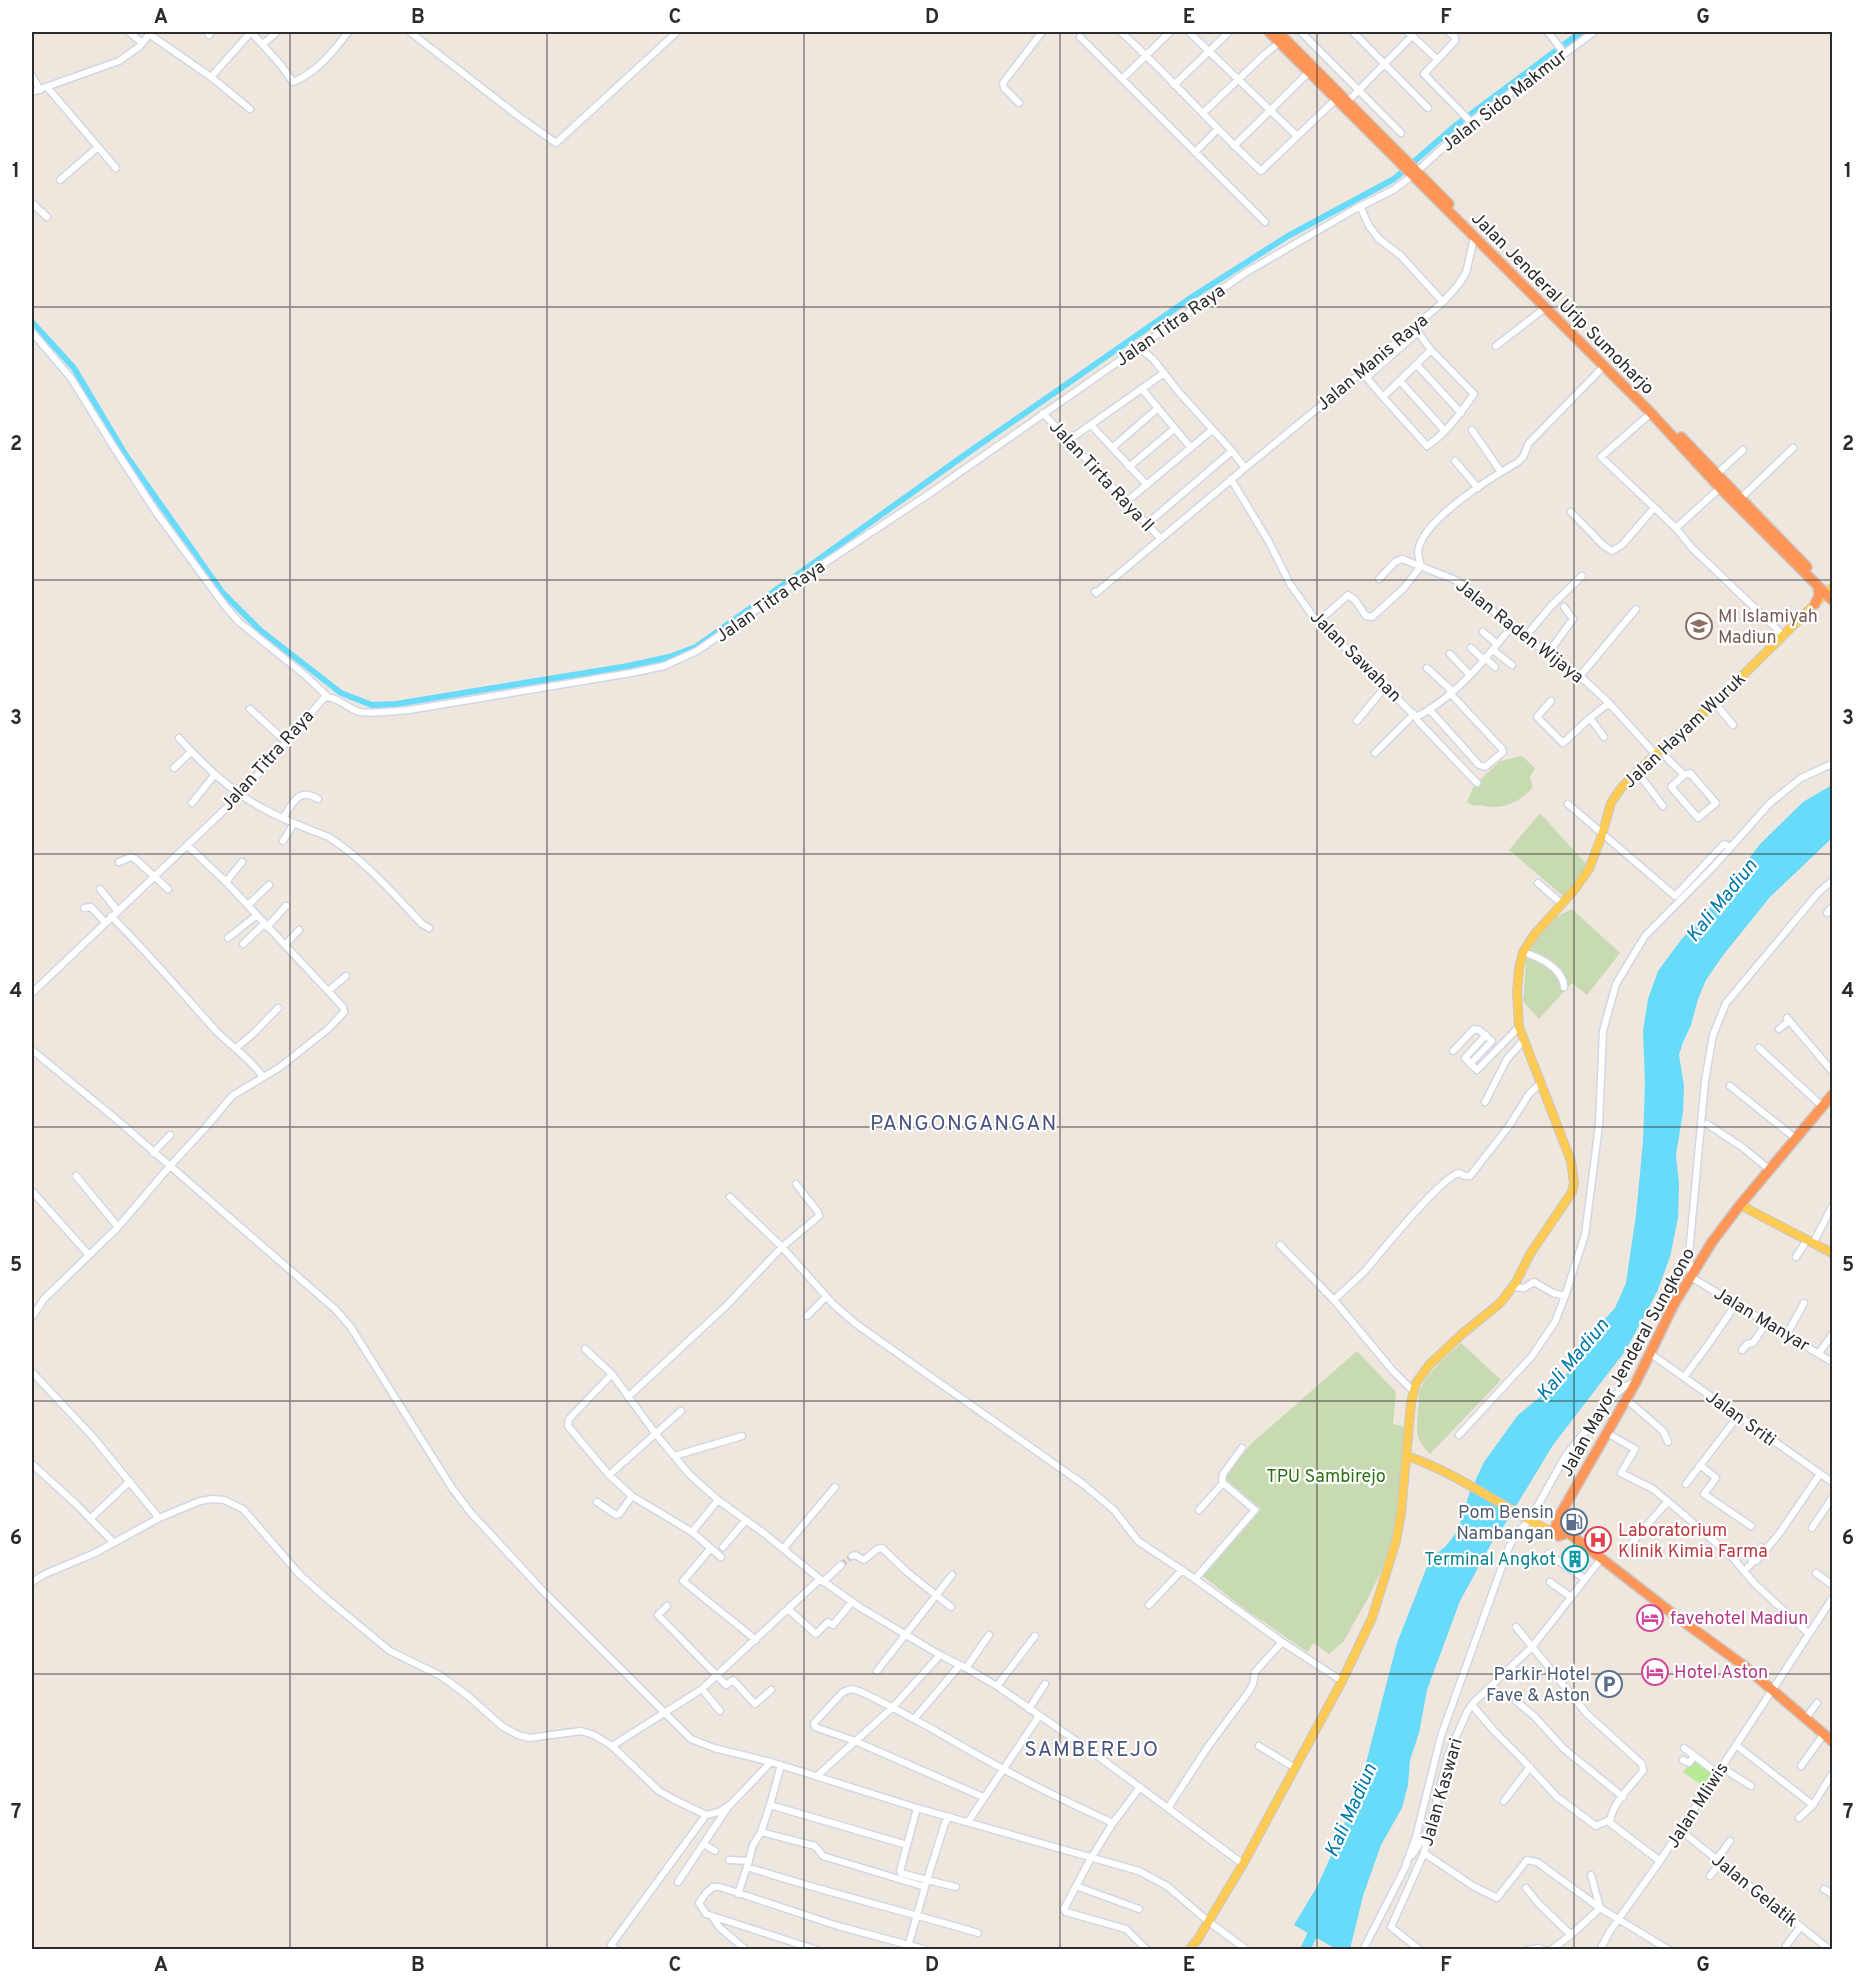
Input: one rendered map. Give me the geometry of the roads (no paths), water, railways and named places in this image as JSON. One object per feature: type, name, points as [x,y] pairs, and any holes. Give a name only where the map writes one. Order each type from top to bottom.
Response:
[{"type":"highway","name":"Jalan Jenderal Urip Sumoharjo","points":[[1269,32],[1741,498],[1830,594]]},
{"type":"highway","name":"Jalan Jenderal Urip Sumoharjo","points":[[1278,32],[1342,103]]},
{"type":"highway","name":"Jalan Jenderal Urip Sumoharjo","points":[[1409,168],[1474,238],[1651,413],[1720,488],[1818,586],[1830,594]]},
{"type":"highway","points":[[1815,604],[1819,596],[1818,586]]},
{"type":"highway","name":"Jalan Mayor Jenderal Sungkono","points":[[1560,1530],[1565,1506],[1636,1382],[1690,1276],[1740,1205],[1833,1095]]},
{"type":"highway","points":[[1560,1530],[1743,1665],[1833,1741]]},
{"type":"main road","name":"Jalan Hayam Wuruk","points":[[1189,1950],[1209,1922],[1243,1864],[1342,1681],[1372,1618],[1396,1541],[1401,1514],[1413,1391],[1416,1383],[1429,1365],[1499,1304],[1512,1287],[1530,1254],[1568,1200],[1574,1183],[1571,1161],[1519,1027],[1517,992],[1523,952],[1534,935],[1589,869],[1611,803],[1621,788],[1784,636],[1815,604],[1830,594]]},
{"type":"main road","points":[[1740,1205],[1833,1253]]},
{"type":"main road","points":[[1407,1456],[1430,1464],[1528,1519],[1560,1530]]},
{"type":"street","points":[[129,32],[142,43]]},
{"type":"street","points":[[210,77],[251,32],[293,82],[328,57],[348,32]]},
{"type":"street","points":[[263,44],[277,32]]},
{"type":"street","points":[[410,32],[556,143],[677,32]]},
{"type":"street","points":[[1019,103],[1004,88],[1003,83],[1042,32]]},
{"type":"street","points":[[1121,32],[1261,171],[1297,136],[1358,90],[1385,64],[1410,34],[1437,59]]},
{"type":"street","points":[[1122,79],[1170,32]]},
{"type":"street","points":[[1189,32],[1297,136]]},
{"type":"street","points":[[1174,85],[1229,32]]},
{"type":"street","points":[[1301,32],[1401,133]]},
{"type":"street","points":[[1353,32],[1428,108]]},
{"type":"street","points":[[1358,37],[1364,32]]},
{"type":"street","points":[[1449,32],[1455,37],[1455,41],[1424,74],[1467,118]]},
{"type":"street","points":[[1558,32],[1552,36],[1563,52]]},
{"type":"street","name":"Jalan Sido Makmur","points":[[1409,168],[1467,118],[1594,32]]},
{"type":"street","points":[[32,92],[119,61],[142,43],[150,33],[250,109]]},
{"type":"street","points":[[1080,38],[1265,222]]},
{"type":"street","points":[[1203,113],[1280,42]]},
{"type":"street","points":[[1234,146],[1308,73]]},
{"type":"street","points":[[32,76],[116,168]]},
{"type":"street","points":[[1195,152],[1218,129]]},
{"type":"street","points":[[60,180],[98,147]]},
{"type":"street","name":"Jalan Titra Raya","points":[[32,993],[240,795],[319,702],[328,697],[358,711],[385,712],[631,673],[673,663],[718,638],[1245,273],[1360,206],[1383,196],[1409,168]]},
{"type":"street","points":[[32,202],[47,217]]},
{"type":"street","points":[[1360,206],[1369,226],[1379,239],[1400,255],[1443,302]]},
{"type":"street","name":"Jalan Manis Raya","points":[[1232,479],[1364,375],[1416,330],[1458,285],[1466,273],[1474,238]]},
{"type":"street","points":[[1496,346],[1545,308]]},
{"type":"street","points":[[1364,375],[1427,446],[1445,431],[1474,394],[1431,350],[1416,330]]},
{"type":"street","points":[[32,332],[71,378],[156,512],[225,606],[239,622],[306,676],[328,697]]},
{"type":"street","points":[[1138,347],[1153,359],[1176,390],[1245,468]]},
{"type":"street","points":[[1383,397],[1431,350]]},
{"type":"street","points":[[1417,365],[1461,413]]},
{"type":"street","points":[[1319,621],[1348,595],[1355,600],[1366,616],[1372,617],[1403,590],[1421,566],[1418,551],[1423,538],[1440,517],[1478,488],[1518,462],[1529,444],[1603,367]]},
{"type":"street","points":[[1069,440],[1164,374]]},
{"type":"street","points":[[1400,381],[1445,431]]},
{"type":"street","points":[[1142,389],[1191,448]]},
{"type":"street","points":[[1112,448],[1158,408]]},
{"type":"street","name":"Jalan Tirta Raya II","points":[[1043,413],[1160,538]]},
{"type":"street","points":[[1651,413],[1601,457],[1784,636]]},
{"type":"street","points":[[1091,425],[1147,485]]},
{"type":"street","points":[[1129,467],[1174,429]]},
{"type":"street","points":[[1126,502],[1212,430]]},
{"type":"street","points":[[1472,430],[1501,472]]},
{"type":"street","points":[[1741,498],[1793,448]]},
{"type":"street","points":[[1717,474],[1743,450]]},
{"type":"street","points":[[1147,524],[1232,451]]},
{"type":"street","points":[[1455,461],[1478,488]]},
{"type":"street","points":[[1095,592],[1232,479]]},
{"type":"street","name":"Jalan Sawahan","points":[[1232,479],[1269,542],[1290,584],[1312,615],[1415,715],[1429,709],[1470,675],[1511,627]]},
{"type":"street","points":[[1676,528],[1720,488]]},
{"type":"street","points":[[1571,512],[1603,545],[1612,551],[1622,545],[1654,508]]},
{"type":"street","name":"Jalan Raden Wijaya","points":[[1379,579],[1398,560],[1421,566],[1467,587],[1511,627],[1580,676],[1684,775]]},
{"type":"street","points":[[1526,637],[1551,606],[1582,576]]},
{"type":"street","points":[[1549,652],[1573,619],[1564,607]]},
{"type":"street","points":[[1580,676],[1636,609]]},
{"type":"street","points":[[1483,632],[1512,665]]},
{"type":"street","points":[[1471,648],[1495,666]]},
{"type":"street","points":[[1450,654],[1470,675]]},
{"type":"street","points":[[1427,668],[1503,752],[1485,767],[1479,765],[1429,709]]},
{"type":"street","points":[[1357,721],[1385,687]]},
{"type":"street","points":[[1551,701],[1538,717],[1563,744],[1609,703]]},
{"type":"street","points":[[1714,702],[1733,725]]},
{"type":"street","points":[[250,710],[286,742]]},
{"type":"street","points":[[1375,753],[1415,715],[1417,720],[1477,783]]},
{"type":"street","points":[[1590,718],[1604,737]]},
{"type":"street","points":[[179,738],[240,795],[283,818],[329,837],[377,876],[422,924],[429,928]]},
{"type":"street","points":[[174,768],[192,752]]},
{"type":"street","points":[[1459,1435],[1532,1356],[1555,1322],[1565,1296],[1585,1235],[1599,1125],[1603,1031],[1616,984],[1645,936],[1714,866],[1770,802],[1801,778],[1833,764]]},
{"type":"street","points":[[1637,772],[1663,806]]},
{"type":"street","name":"Jalan Raden Wijaya","points":[[1690,773],[1716,803],[1698,818],[1671,787],[1684,775],[1690,773]]},
{"type":"street","points":[[192,803],[215,774]]},
{"type":"street","points":[[283,818],[299,796],[308,794],[318,799]]},
{"type":"street","points":[[1568,804],[1676,896],[1724,844],[1731,847]]},
{"type":"street","points":[[283,841],[294,823]]},
{"type":"street","points":[[32,1317],[44,1299],[118,1227],[232,1096],[290,1060],[342,1015],[343,1007],[226,882],[187,845]]},
{"type":"street","points":[[119,862],[130,857],[134,858],[168,889]]},
{"type":"street","points":[[226,882],[242,862]]},
{"type":"street","points":[[1690,1276],[1690,1229],[1705,1082],[1713,1035],[1726,1003],[1819,892],[1833,881]]},
{"type":"street","points":[[1538,883],[1562,904]]},
{"type":"street","points":[[248,905],[269,885]]},
{"type":"street","points":[[100,889],[117,910]]},
{"type":"street","points":[[243,944],[286,906]]},
{"type":"street","points":[[84,908],[91,907],[105,922]]},
{"type":"street","points":[[1827,913],[1833,907]]},
{"type":"street","points":[[228,938],[257,915]]},
{"type":"street","points":[[111,916],[263,1077]]},
{"type":"street","points":[[285,945],[299,930]]},
{"type":"street","points":[[1523,952],[1545,962],[1561,975],[1564,979],[1564,987]]},
{"type":"street","points":[[328,991],[346,976]]},
{"type":"street","points":[[236,1048],[278,1008]]},
{"type":"street","points":[[1779,1029],[1788,1020],[1833,1071]]},
{"type":"street","points":[[1486,1035],[1466,1058],[1478,1070],[1519,1027]]},
{"type":"street","points":[[1453,1051],[1474,1029],[1479,1030],[1500,1047]]},
{"type":"street","points":[[1485,1102],[1507,1059],[1524,1040]]},
{"type":"street","points":[[1470,1064],[1492,1041]]},
{"type":"street","points":[[1475,1046],[1489,1060]]},
{"type":"street","points":[[1759,1048],[1822,1106]]},
{"type":"street","points":[[32,1050],[116,1119],[335,1309],[350,1326],[452,1488],[471,1513],[544,1592],[691,1739],[714,1748],[771,1762],[917,1808],[1139,1871],[1158,1880],[1247,1950]]},
{"type":"street","points":[[1334,1300],[1454,1174],[1470,1176],[1509,1126],[1529,1095],[1541,1083]]},
{"type":"street","points":[[1730,1086],[1795,1138]]},
{"type":"street","points":[[1707,1124],[1742,1147],[1770,1170]]},
{"type":"street","points":[[153,1153],[170,1135]]},
{"type":"street","points":[[76,1176],[118,1227]]},
{"type":"street","points":[[628,1397],[678,1353],[782,1247],[819,1214],[796,1184]]},
{"type":"street","points":[[32,1191],[89,1255]]},
{"type":"street","points":[[730,1197],[782,1247],[826,1297],[856,1324],[1083,1484],[1114,1510],[1138,1541],[1342,1681]]},
{"type":"street","points":[[1796,1257],[1810,1242],[1833,1207]]},
{"type":"street","points":[[1280,1245],[1334,1300],[1393,1371],[1413,1391]]},
{"type":"street","name":"Jalan Manyar","points":[[1690,1276],[1833,1362]]},
{"type":"street","points":[[1512,1287],[1524,1288],[1534,1282],[1553,1293],[1565,1296]]},
{"type":"street","points":[[807,1316],[826,1297]]},
{"type":"street","points":[[1786,1334],[1804,1303]]},
{"type":"street","points":[[1685,1376],[1736,1304]]},
{"type":"street","points":[[1742,1350],[1747,1344],[1753,1343],[1767,1322]]},
{"type":"street","points":[[1819,1353],[1833,1335]]},
{"type":"street","points":[[585,1349],[612,1374],[655,1433],[689,1474],[718,1500],[821,1581],[940,1655],[997,1686],[1140,1787],[1243,1864]]},
{"type":"street","name":"Jalan Sriti","points":[[1651,1353],[1832,1482]]},
{"type":"street","points":[[32,1372],[93,1437],[159,1518]]},
{"type":"street","points":[[612,1374],[569,1419],[567,1424],[609,1475],[632,1496],[692,1532],[722,1557]]},
{"type":"street","points":[[1405,1867],[1416,1837],[1451,1705],[1509,1546],[1573,1446],[1616,1394],[1636,1382]]},
{"type":"street","points":[[1626,1400],[1663,1431],[1668,1442]]},
{"type":"street","points":[[609,1475],[681,1411]]},
{"type":"street","points":[[1686,1484],[1738,1416]]},
{"type":"street","points":[[1607,1433],[1635,1449],[1621,1473],[1653,1489],[1723,1548],[1755,1584],[1809,1634]]},
{"type":"street","points":[[674,1456],[742,1436]]},
{"type":"street","points":[[1195,1579],[1255,1510],[1222,1480],[1223,1474],[1242,1448]]},
{"type":"street","points":[[32,1464],[114,1543]]},
{"type":"street","points":[[1700,1465],[1716,1478],[1704,1494],[1751,1526]]},
{"type":"street","points":[[1744,1571],[1756,1561],[1779,1534],[1820,1474]]},
{"type":"street","points":[[90,1519],[130,1481]]},
{"type":"street","points":[[1198,1510],[1223,1483]]},
{"type":"street","points":[[783,1549],[835,1487]]},
{"type":"street","points":[[597,1502],[616,1515],[632,1496]]},
{"type":"street","points":[[32,1582],[114,1543],[159,1518],[200,1501],[212,1498],[224,1500],[243,1509],[300,1575],[390,1651],[441,1676],[503,1727],[518,1735],[529,1738],[581,1731],[594,1735],[612,1746],[659,1791],[706,1815],[719,1812],[730,1804],[771,1762]]},
{"type":"street","points":[[1812,1528],[1833,1498]]},
{"type":"street","points":[[692,1532],[718,1500]]},
{"type":"street","points":[[1630,1545],[1668,1501]]},
{"type":"street","points":[[723,1547],[746,1520]]},
{"type":"street","points":[[1754,1562],[1751,1558],[1761,1547]]},
{"type":"street","points":[[711,1548],[683,1581],[756,1640]]},
{"type":"street","points":[[852,1556],[855,1555],[864,1560],[877,1549],[882,1548],[907,1572],[951,1607]]},
{"type":"street","points":[[1548,1554],[1585,1579]]},
{"type":"street","name":"Jalan Kaswari","points":[[1420,1950],[1391,1927],[1424,1853],[1437,1797],[1459,1727],[1472,1705],[1532,1647],[1601,1559]]},
{"type":"street","points":[[612,1746],[702,1689],[788,1609],[841,1565]]},
{"type":"street","points":[[1149,1605],[1182,1570]]},
{"type":"street","points":[[1816,1573],[1833,1585]]},
{"type":"street","points":[[877,1671],[952,1575]]},
{"type":"street","points":[[1550,1582],[1570,1597]]},
{"type":"street","name":"Jalan Mliwis","points":[[1600,1950],[1610,1931],[1660,1861],[1833,1599]]},
{"type":"street","points":[[788,1609],[816,1634],[828,1622],[833,1625],[852,1602]]},
{"type":"street","points":[[668,1606],[658,1615],[726,1685],[733,1680],[755,1704],[771,1690]]},
{"type":"street","points":[[1472,1705],[1489,1727],[1557,1797],[1597,1827],[1609,1820],[1643,1771],[1642,1764],[1587,1714],[1516,1627]]},
{"type":"street","points":[[915,1718],[989,1635]]},
{"type":"street","points":[[997,1686],[1035,1635]]},
{"type":"street","points":[[1168,1808],[1207,1748],[1250,1690],[1255,1672],[1282,1642]]},
{"type":"street","points":[[817,1776],[893,1707],[940,1655]]},
{"type":"street","points":[[1029,1709],[1046,1684]]},
{"type":"street","points":[[702,1689],[720,1711]]},
{"type":"street","points":[[983,1797],[855,1741],[815,1727],[814,1723],[843,1692],[850,1689],[915,1718],[1003,1769],[1113,1823]]},
{"type":"street","points":[[1516,1701],[1534,1716],[1556,1743],[1623,1797]]},
{"type":"street","points":[[1806,1718],[1817,1703]]},
{"type":"street","points":[[968,1822],[1039,1716]]},
{"type":"street","points":[[1801,1766],[1824,1734]]},
{"type":"street","points":[[1736,1745],[1813,1805]]},
{"type":"street","points":[[1259,1746],[1295,1768]]},
{"type":"street","points":[[1684,1748],[1717,1773]]},
{"type":"street","points":[[1683,1760],[1689,1763],[1694,1756]]},
{"type":"street","points":[[738,1894],[753,1845],[761,1832],[770,1805],[781,1765]]},
{"type":"street","points":[[1504,1802],[1530,1767]]},
{"type":"street","points":[[1721,1767],[1751,1786]]},
{"type":"street","points":[[1799,1818],[1813,1805],[1833,1774]]},
{"type":"street","points":[[1140,1787],[1091,1858],[1064,1909],[1126,1929],[1147,1950]]},
{"type":"street","points":[[678,1882],[730,1804]]},
{"type":"street","points":[[770,1805],[907,1845]]},
{"type":"street","points":[[917,1808],[900,1871],[926,1884]]},
{"type":"street","points":[[612,1948],[706,1815]]},
{"type":"street","points":[[908,1947],[945,1823],[949,1817]]},
{"type":"street","points":[[1609,1820],[1612,1826],[1660,1861]]},
{"type":"street","points":[[1363,1950],[1405,1867],[1430,1828]]},
{"type":"street","name":"Jalan Gelatik","points":[[1680,1830],[1830,1950]]},
{"type":"street","points":[[761,1832],[815,1846],[825,1857],[926,1884],[956,1887]]},
{"type":"street","points":[[1710,1876],[1730,1841]]},
{"type":"street","points":[[704,1844],[715,1851]]},
{"type":"street","points":[[1424,1853],[1473,1886],[1501,1893],[1527,1860],[1537,1862],[1600,1908],[1669,1950]]},
{"type":"street","points":[[729,1860],[748,1864],[830,1893],[978,1933]]},
{"type":"street","points":[[1591,1875],[1600,1908]]},
{"type":"street","points":[[1076,1886],[1139,1909]]},
{"type":"street","points":[[817,1950],[706,1914],[699,1903],[713,1887],[908,1947],[927,1950]]},
{"type":"street","points":[[1526,1888],[1571,1935]]},
{"type":"street","points":[[1824,1889],[1833,1894]]},
{"type":"street","points":[[1551,1949],[1571,1935],[1600,1908]]},
{"type":"street","points":[[712,1916],[719,1926],[746,1950]]},
{"type":"street","points":[[1786,1950],[1786,1946],[1800,1927]]},
{"type":"street","points":[[1527,1950],[1539,1948],[1545,1950]]},
{"type":"water","points":[[1832,785],[1832,838],[1770,897],[1706,980],[1679,1055],[1684,1086],[1683,1112],[1676,1155],[1679,1184],[1678,1218],[1670,1257],[1657,1292],[1626,1350],[1553,1445],[1491,1544],[1460,1601],[1427,1690],[1419,1733],[1410,1760],[1408,1785],[1402,1808],[1381,1845],[1363,1896],[1350,1949],[1336,1949],[1294,1925],[1318,1885],[1341,1833],[1367,1759],[1397,1643],[1430,1559],[1446,1546],[1459,1529],[1470,1492],[1484,1462],[1518,1415],[1561,1380],[1586,1352],[1605,1319],[1615,1308],[1626,1283],[1636,1215],[1643,1141],[1645,1083],[1643,1031],[1648,999],[1658,971],[1761,843],[1803,802]]},
{"type":"waterway","points":[[32,322],[74,368],[125,454],[222,592],[260,630],[341,693],[372,705],[396,704],[628,666],[669,657],[696,647],[969,452],[1192,297],[1288,236],[1394,179],[1455,126],[1581,32]]},
{"type":"waterway","name":"Kali Madiun","points":[[1305,1950],[1318,1923]]},
{"type":"tunnel","points":[[841,1565],[852,1556]]},
{"type":"place","name":"MI Islamiyah Madiun","points":[[1699,626]]},
{"type":"place","name":"Pom Bensin Nambangan","points":[[1574,1522]]},
{"type":"place","name":"Laboratorium Klinik Kimia Farma","points":[[1598,1540]]},
{"type":"place","name":"Terminal Angkot","points":[[1575,1559]]},
{"type":"place","name":"favehotel Madiun","points":[[1650,1618]]},
{"type":"place","name":"Hotel Aston","points":[[1655,1672]]},
{"type":"place","name":"Parkir Hotel Fave & Aston","points":[[1609,1684]]},
{"type":"district","name":"PANGONGANGAN","points":[[964,1123]]},
{"type":"district","name":"SAMBEREJO","points":[[1092,1749]]},
{"type":"park label","name":"TPU Sambirejo","points":[[1326,1476]]}]
